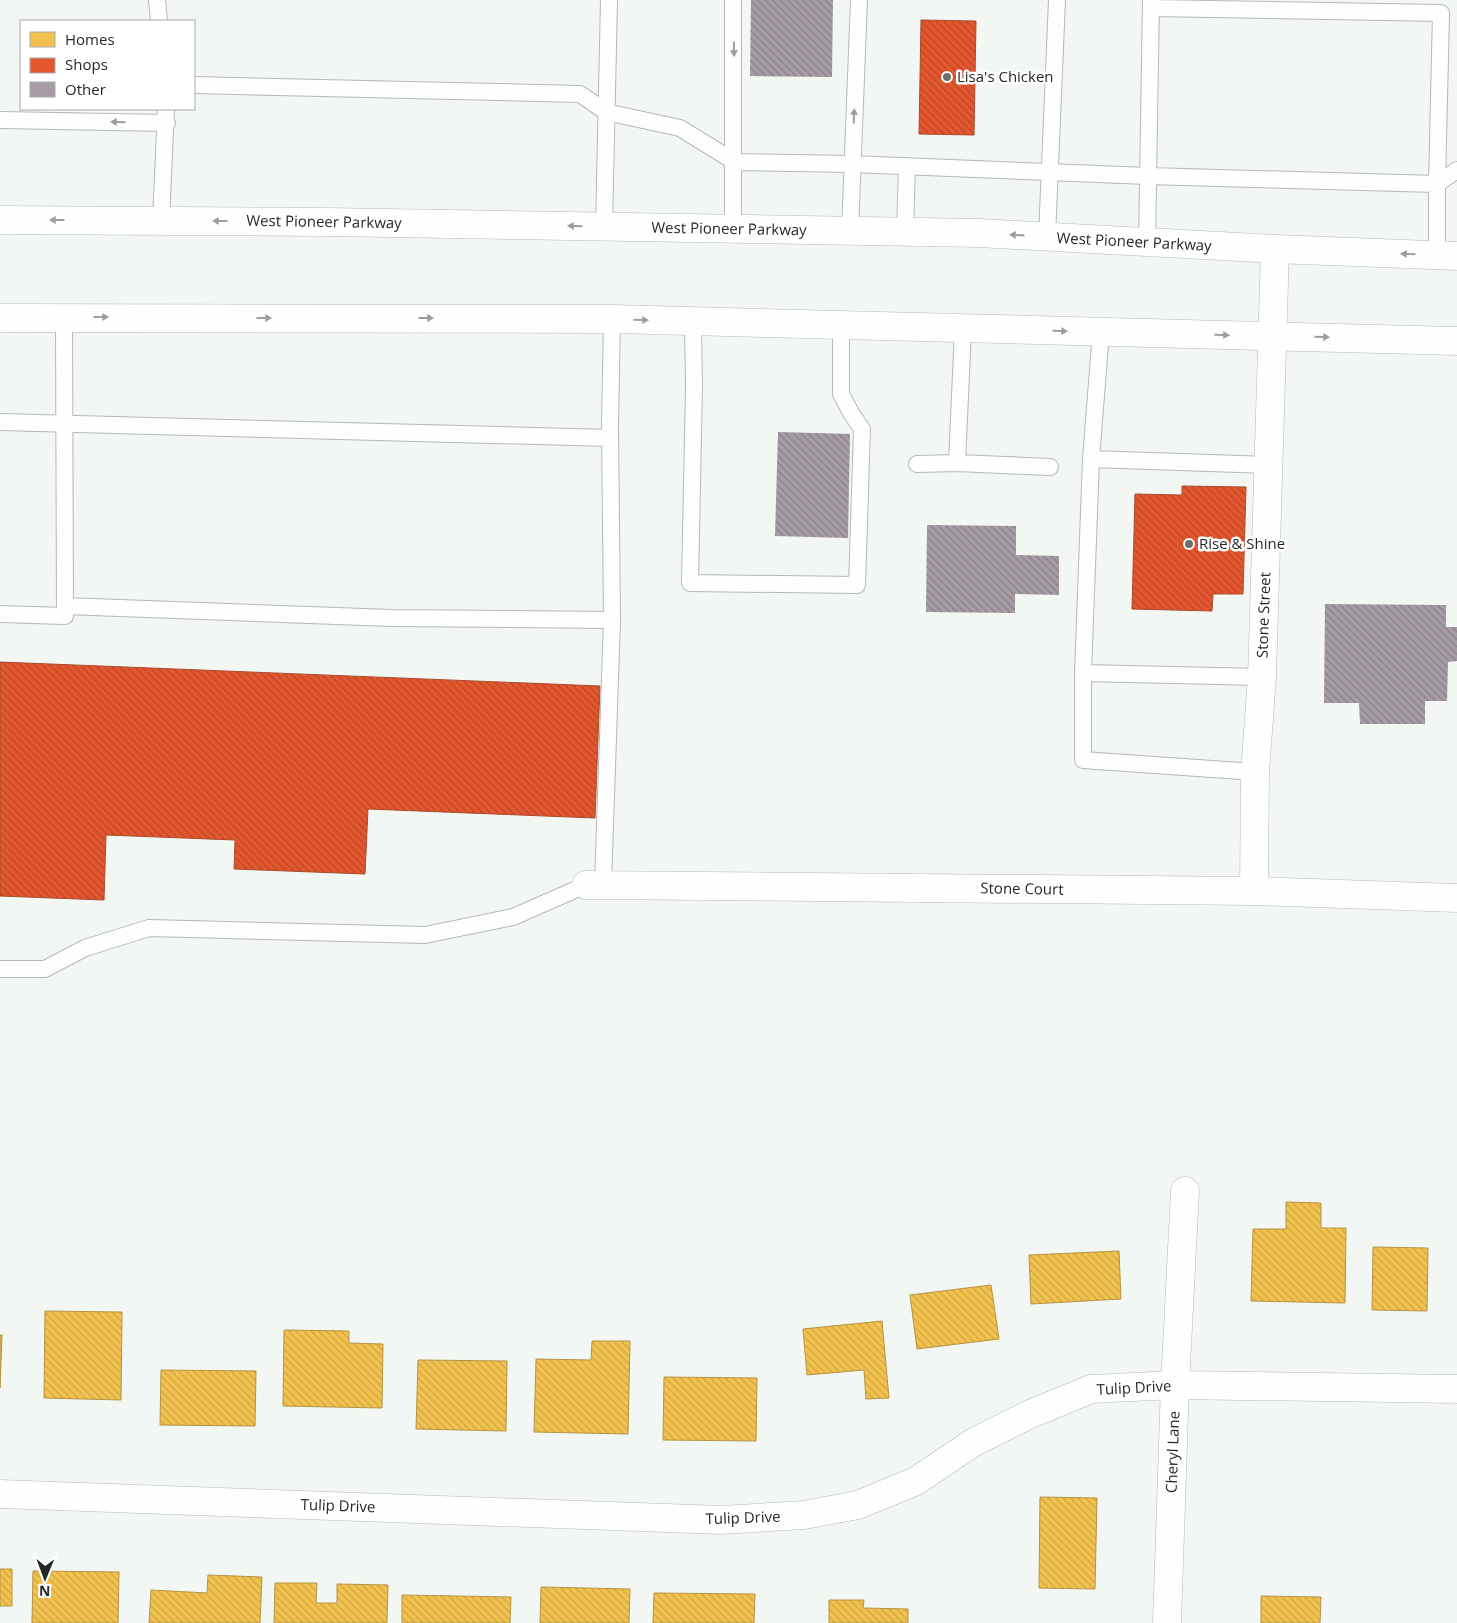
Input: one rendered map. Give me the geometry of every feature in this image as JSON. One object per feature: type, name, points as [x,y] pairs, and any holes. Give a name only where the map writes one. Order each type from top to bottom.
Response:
[{"type":"street","name":"West Pioneer Parkway","points":[[0,220],[905,232],[1447,256]]},
{"type":"street","name":"Stone Street","points":[[1254,892],[1255,772],[1262,676],[1274,336],[1275,249]]},
{"type":"street","points":[[0,318],[612,319],[1457,341]]},
{"type":"street","name":"Stone Court","points":[[595,885],[1254,892],[1457,898]]},
{"type":"street","name":"Cheryl Lane","points":[[1167,1623],[1175,1385],[1185,1191]]},
{"type":"street","name":"Tulip Drive","points":[[0,1494],[721,1520],[804,1515],[858,1505],[916,1481],[974,1442],[1028,1415],[1091,1389],[1175,1385],[1457,1388]]},
{"type":"lane","points":[[157,0],[159,20]]},
{"type":"lane","points":[[604,227],[609,0]]},
{"type":"lane","points":[[733,229],[735,162],[734,0]]},
{"type":"lane","points":[[850,231],[859,0]]},
{"type":"lane","points":[[1047,237],[1057,0]]},
{"type":"lane","points":[[1147,243],[1151,4],[1441,13],[1437,184],[1447,256]]},
{"type":"lane","points":[[195,85],[580,94],[606,112],[680,128],[735,162],[852,164],[1148,176],[1437,184],[1457,170]]},
{"type":"lane","points":[[0,120],[166,116],[161,221]]},
{"type":"lane","points":[[905,232],[907,166]]},
{"type":"lane","points":[[0,614],[65,616],[64,317]]},
{"type":"lane","points":[[0,969],[45,969],[85,948],[149,928],[425,935],[513,917],[595,885],[612,620],[610,438],[612,319]]},
{"type":"lane","points":[[693,321],[694,387],[690,582],[857,586],[862,430],[841,394],[841,326]]},
{"type":"lane","points":[[957,463],[963,329]]},
{"type":"lane","points":[[1101,332],[1091,459],[1083,673],[1083,760],[1255,772]]},
{"type":"lane","points":[[0,422],[610,438]]},
{"type":"lane","points":[[1091,459],[1269,466]]},
{"type":"lane","points":[[917,464],[957,463],[1050,467]]},
{"type":"lane","points":[[65,606],[391,618],[612,620]]},
{"type":"lane","points":[[1083,673],[1262,676]]},
{"type":"building: Homes","points":[[1286,1202],[1321,1203],[1321,1228],[1346,1228],[1345,1303],[1251,1301],[1253,1229],[1286,1229]]},
{"type":"building: Homes","points":[[1373,1247],[1428,1248],[1427,1311],[1372,1310]]},
{"type":"building: Homes","points":[[1119,1251],[1121,1299],[1031,1304],[1029,1255]]},
{"type":"building: Homes","points":[[991,1285],[999,1339],[917,1349],[910,1295]]},
{"type":"building: Homes","points":[[45,1311],[122,1312],[121,1400],[44,1398]]},
{"type":"building: Homes","points":[[882,1321],[889,1398],[866,1399],[864,1370],[807,1375],[803,1329]]},
{"type":"building: Homes","points":[[284,1330],[349,1331],[349,1343],[383,1344],[382,1408],[283,1406]]},
{"type":"building: Homes","points":[[0,1335],[2,1335],[0,1388]]},
{"type":"building: Homes","points":[[592,1341],[630,1341],[628,1434],[534,1432],[536,1359],[591,1360]]},
{"type":"building: Homes","points":[[418,1360],[507,1361],[506,1431],[416,1429]]},
{"type":"building: Homes","points":[[161,1370],[256,1371],[255,1426],[160,1425]]},
{"type":"building: Homes","points":[[664,1377],[757,1378],[756,1441],[663,1440]]},
{"type":"building: Homes","points":[[1040,1497],[1097,1498],[1095,1589],[1039,1588]]},
{"type":"building: Homes","points":[[0,1569],[12,1569],[12,1606],[0,1606]]},
{"type":"building: Homes","points":[[33,1571],[119,1572],[118,1623],[32,1623]]},
{"type":"building: Homes","points":[[208,1575],[262,1577],[260,1623],[149,1623],[151,1590],[207,1593]]},
{"type":"building: Homes","points":[[275,1583],[317,1583],[316,1603],[337,1603],[337,1584],[388,1585],[387,1623],[274,1623]]},
{"type":"building: Homes","points":[[541,1587],[630,1589],[629,1623],[540,1623]]},
{"type":"building: Homes","points":[[654,1593],[755,1594],[754,1623],[653,1623]]},
{"type":"building: Homes","points":[[402,1595],[511,1597],[510,1623],[402,1623]]},
{"type":"building: Homes","points":[[1261,1596],[1321,1597],[1320,1623],[1261,1623]]},
{"type":"building: Homes","points":[[829,1600],[864,1600],[863,1608],[908,1609],[908,1623],[829,1623]]},
{"type":"building: Shops","name":"Lisa's Chicken","points":[[921,20],[976,21],[974,135],[919,134]]},
{"type":"building: Shops","name":"Rise & Shine","points":[[1182,486],[1246,487],[1243,594],[1213,594],[1212,611],[1132,609],[1135,494],[1182,495]]},
{"type":"building: Shops","points":[[0,662],[600,686],[595,818],[368,809],[365,874],[234,869],[235,840],[106,835],[104,900],[0,896]]},
{"type":"building: Other","points":[[751,0],[833,0],[832,77],[750,76]]},
{"type":"building: Other","points":[[778,432],[850,434],[848,538],[775,536]]},
{"type":"building: Other","points":[[927,525],[1016,526],[1016,555],[1059,556],[1059,595],[1015,594],[1015,613],[926,612]]},
{"type":"building: Other","points":[[1325,604],[1446,605],[1446,627],[1457,627],[1457,661],[1448,662],[1447,701],[1425,701],[1425,724],[1360,724],[1359,703],[1324,703]]},
{"type":"place","name":"Lisa's Chicken","points":[[947,77]]},
{"type":"place","name":"Rise & Shine","points":[[1189,544]]}]
